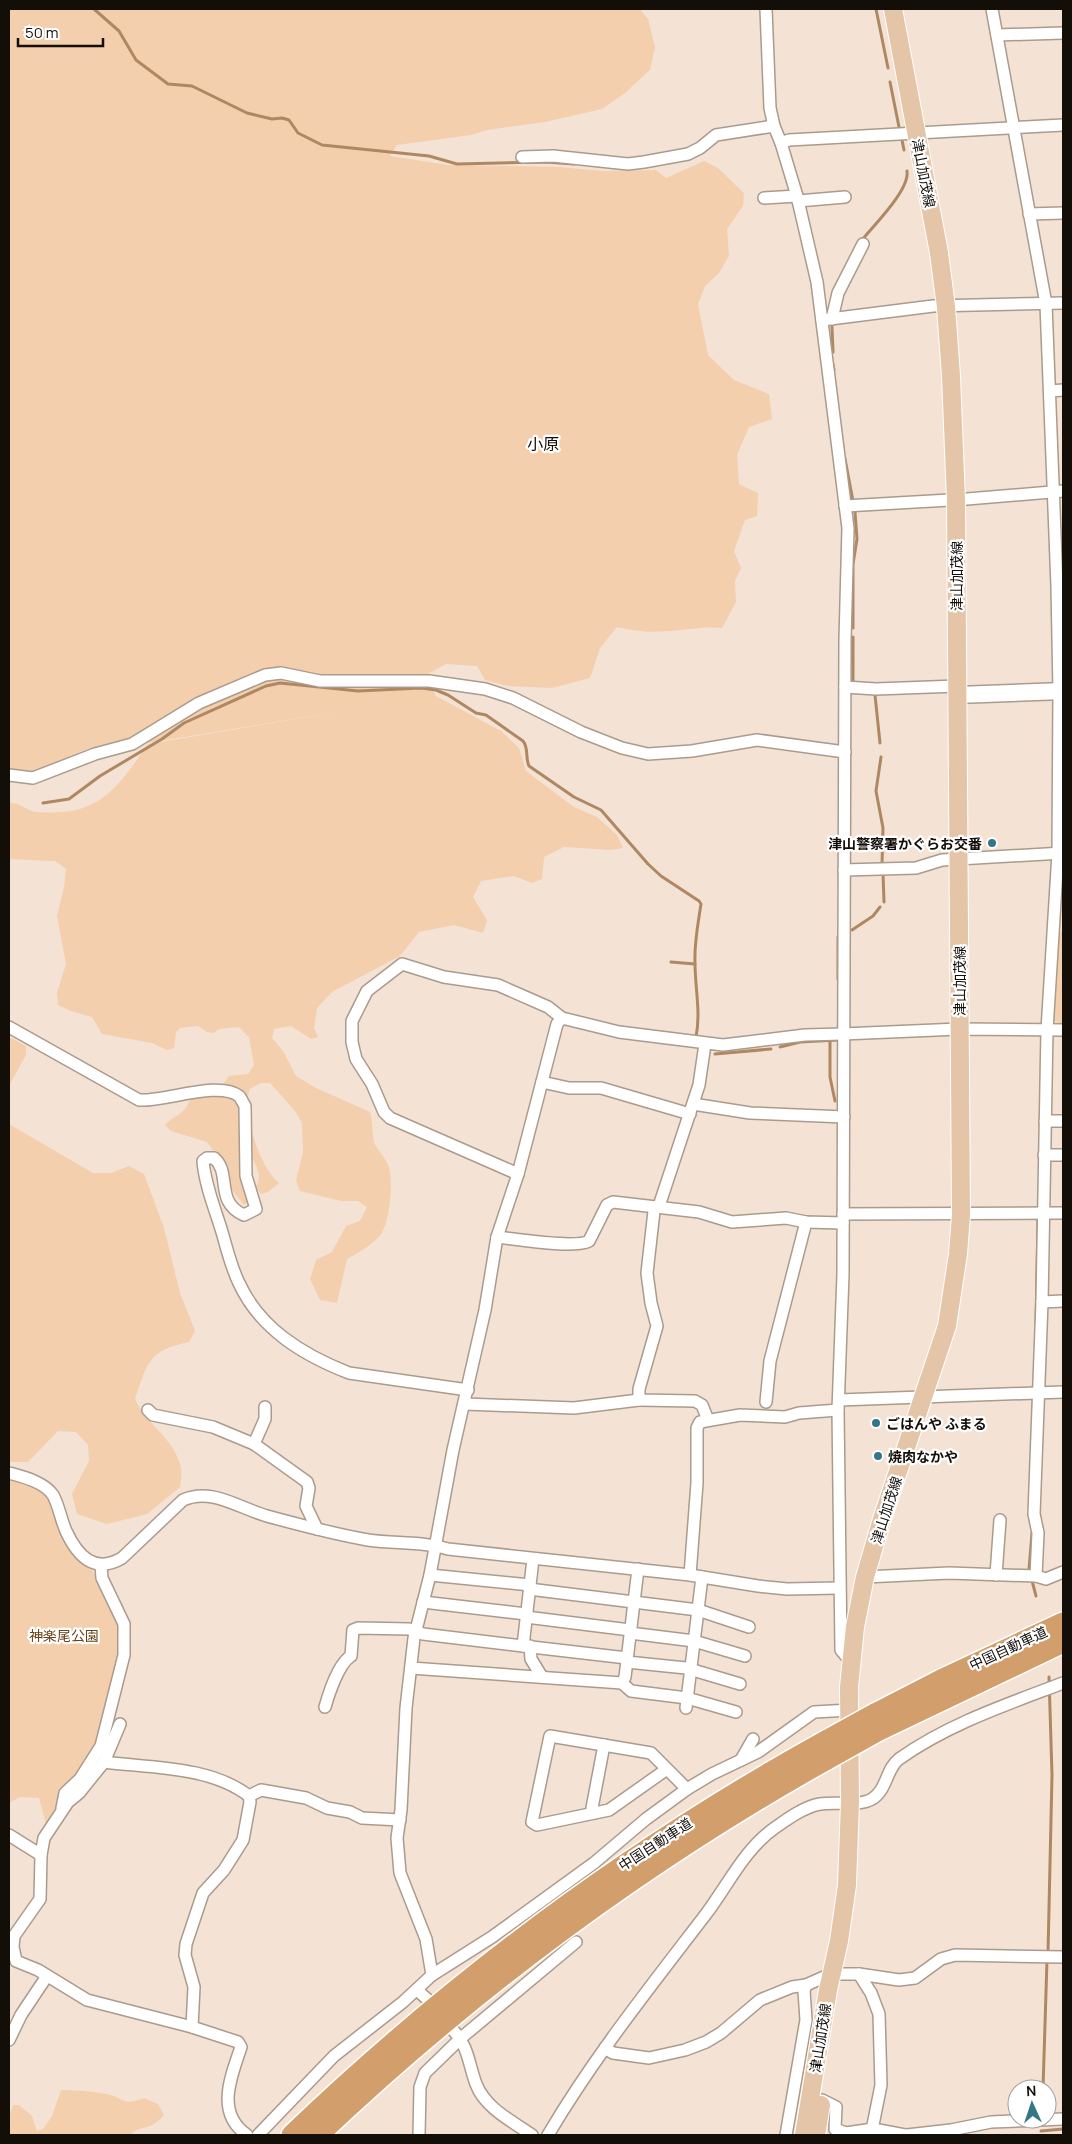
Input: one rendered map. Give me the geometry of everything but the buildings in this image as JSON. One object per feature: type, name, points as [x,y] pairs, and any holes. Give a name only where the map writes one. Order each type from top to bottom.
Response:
[{"type":"highway","name":"中国自動車道","points":[[292,2135],[401,2035],[523,1936],[654,1844],[763,1776],[826,1750],[876,1723],[950,1676],[1063,1623]]},
{"type":"highway","name":"中国自動車道","points":[[876,1723],[1063,1642]]},
{"type":"highway","name":"中国自動車道","points":[[318,2135],[410,2050],[531,1951],[655,1863],[775,1788],[826,1750]]},
{"type":"main road","name":"津山加茂線","points":[[816,2135],[822,2100],[835,1975],[847,1885],[850,1802],[851,1659],[855,1627],[865,1577],[882,1519],[924,1399],[947,1326],[958,1254],[961,1215],[956,500],[946,307],[939,253],[893,9]]},
{"type":"main road","name":"津山加茂線","points":[[804,2135],[835,1975]]},
{"type":"street","points":[[766,9],[770,108],[809,241],[827,320],[828,385],[845,506],[848,547],[845,687],[843,1219],[838,1405],[841,1650],[851,1659]]},
{"type":"street","points":[[992,9],[1046,304],[1050,390],[1058,491],[1061,853],[1058,926],[1047,1030],[1042,1302],[1034,1514],[1038,1533],[1035,1555],[1036,1576]]},
{"type":"street","points":[[997,34],[1063,33]]},
{"type":"street","points":[[781,143],[789,140],[1063,125]]},
{"type":"street","points":[[522,157],[553,156],[628,164],[688,154],[700,148],[716,135],[774,126]]},
{"type":"street","points":[[764,198],[845,198]]},
{"type":"street","points":[[1029,214],[1063,213]]},
{"type":"street","points":[[827,320],[838,293],[863,244]]},
{"type":"street","points":[[827,320],[933,306],[1063,303]]},
{"type":"street","points":[[1050,390],[1063,390]]},
{"type":"street","points":[[845,506],[956,500],[1058,491]]},
{"type":"street","points":[[9,775],[32,778],[95,754],[132,744],[199,703],[265,675],[281,674],[320,681],[429,681],[485,689],[513,698],[581,732],[622,748],[648,754],[692,751],[757,740],[845,752]]},
{"type":"street","points":[[845,687],[1061,691]]},
{"type":"street","points":[[844,870],[916,868],[942,860],[1061,853]]},
{"type":"street","points":[[518,1174],[390,1118],[384,1112],[372,1084],[356,1059],[352,1042],[352,1021],[367,992],[402,964],[444,977],[498,985],[548,1007],[562,1018],[602,1029],[705,1044],[723,1045],[805,1035],[959,1029],[1063,1030]]},
{"type":"street","points":[[432,1975],[426,1939],[400,1873],[397,1838],[415,1631],[430,1575],[448,1476],[485,1310],[497,1237],[518,1174],[551,1043],[557,1024],[562,1018]]},
{"type":"street","points":[[9,1027],[140,1100],[152,1101],[212,1091],[229,1091],[240,1097],[244,1106],[246,1176],[256,1209],[244,1216],[237,1212],[227,1199],[220,1164],[214,1158],[207,1158],[204,1161],[209,1190],[229,1254],[238,1282],[249,1303],[268,1326],[286,1341],[335,1368],[349,1373],[468,1390]]},
{"type":"street","points":[[639,1400],[639,1389],[657,1326],[651,1303],[647,1273],[656,1206],[660,1203],[699,1085],[705,1044]]},
{"type":"street","points":[[542,1082],[570,1088],[610,1090],[691,1109],[844,1118]]},
{"type":"street","points":[[1045,1122],[1063,1122]]},
{"type":"street","points":[[1044,1155],[1063,1155]]},
{"type":"street","points":[[497,1237],[566,1244],[585,1243],[589,1241],[607,1205],[613,1202],[699,1212],[732,1222],[786,1218],[806,1222],[843,1219],[1063,1213]]},
{"type":"street","points":[[766,1402],[770,1360],[806,1222]]},
{"type":"street","points":[[1042,1302],[1063,1301]]},
{"type":"street","points":[[690,1575],[697,1483],[697,1428],[700,1422],[750,1415],[785,1417],[838,1405],[1063,1392]]},
{"type":"street","points":[[465,1404],[574,1408],[639,1400],[695,1401],[702,1405],[708,1420]]},
{"type":"street","points":[[254,1444],[266,1419],[265,1407]]},
{"type":"street","points":[[148,1410],[153,1415],[213,1427],[254,1444],[307,1482],[309,1488],[306,1506],[317,1529]]},
{"type":"street","points":[[9,1473],[32,1480],[45,1487],[53,1496],[66,1532],[77,1549],[90,1562],[100,1566],[112,1564],[122,1558],[183,1500],[193,1495],[221,1499],[250,1511],[368,1540],[690,1575],[787,1589],[839,1588]]},
{"type":"street","points":[[996,1575],[1000,1520]]},
{"type":"street","points":[[533,1559],[526,1615],[526,1646],[531,1659],[542,1677]]},
{"type":"street","points":[[62,1810],[66,1793],[80,1779],[101,1746],[124,1655],[124,1624],[102,1578],[100,1566]]},
{"type":"street","points":[[622,1683],[627,1660],[638,1569]]},
{"type":"street","points":[[865,1577],[949,1573],[1036,1576],[1046,1579],[1063,1572]]},
{"type":"street","points":[[430,1575],[698,1610],[749,1627]]},
{"type":"street","points":[[687,1703],[702,1577]]},
{"type":"street","points":[[423,1602],[526,1615],[694,1641],[745,1656]]},
{"type":"street","points":[[325,1707],[336,1677],[345,1660],[351,1656],[353,1630],[358,1628],[415,1631],[691,1669],[740,1684]]},
{"type":"street","points":[[411,1668],[622,1683],[631,1692],[736,1712]]},
{"type":"street","points":[[548,2135],[605,2048],[762,1838],[807,1808],[818,1804],[862,1802],[875,1796],[879,1793],[896,1761],[941,1734],[1005,1705],[1063,1683]]},
{"type":"street","points":[[261,2134],[334,2056],[418,1990],[432,1975],[492,1937],[594,1864],[646,1819],[687,1789],[758,1752],[814,1712],[850,1710]]},
{"type":"street","points":[[120,1724],[104,1762],[79,1793],[62,1810],[44,1838],[41,1855],[40,1899],[14,1936],[12,1948],[16,1961],[47,1976],[87,2000],[192,2027],[231,2038],[238,2042],[241,2047],[228,2087],[228,2106],[232,2119],[239,2130],[247,2135]]},
{"type":"street","points":[[667,1769],[609,1810],[537,1825],[532,1822],[550,1736],[651,1753],[667,1769],[687,1789]]},
{"type":"street","points":[[741,1760],[752,1739]]},
{"type":"street","points":[[594,1813],[592,1808],[604,1745]]},
{"type":"street","points":[[104,1762],[203,1775],[234,1786],[249,1796]]},
{"type":"street","points":[[249,1796],[261,1790],[306,1798],[327,1808],[350,1812],[362,1818],[400,1820]]},
{"type":"street","points":[[192,2027],[194,1987],[185,1955],[186,1944],[203,1893],[224,1870],[244,1840],[249,1810],[249,1796]]},
{"type":"street","points":[[9,1835],[41,1855]]},
{"type":"street","points":[[419,2135],[420,2087],[425,2073],[461,2038],[576,1942]]},
{"type":"street","points":[[605,2048],[613,2053],[649,2058],[685,2050],[706,2042],[760,2000],[792,1987],[806,1985],[835,1975],[859,1974],[899,1980],[915,1978],[940,1959],[955,1955],[1063,1957]]},
{"type":"street","points":[[859,1974],[871,1993],[879,2014],[881,2085],[872,2132]]},
{"type":"street","points":[[9,2040],[21,2015],[47,1976]]},
{"type":"street","points":[[786,2135],[806,2020],[804,1991],[806,1985]]},
{"type":"street","points":[[418,1990],[427,1999]]},
{"type":"street","points":[[452,2028],[461,2038],[467,2050],[476,2085],[484,2098],[497,2111],[532,2135]]},
{"type":"street","points":[[822,2100],[836,2107],[835,2129],[846,2133],[872,2132],[906,2135],[951,2130],[991,2122],[1063,2119]]},
{"type":"green space","points":[[9,9],[640,9],[648,19],[655,47],[650,70],[625,93],[602,109],[545,122],[487,130],[471,135],[397,145],[390,156],[449,165],[559,167],[604,171],[656,170],[666,178],[704,161],[718,168],[744,193],[743,206],[727,229],[729,256],[719,273],[705,286],[698,304],[708,355],[734,380],[769,394],[772,419],[749,427],[737,455],[739,484],[758,493],[757,516],[745,520],[734,551],[741,568],[735,581],[736,602],[722,628],[655,632],[617,627],[600,648],[590,678],[552,688],[508,686],[485,680],[477,666],[446,664],[426,675],[436,696],[501,731],[519,748],[526,771],[574,807],[597,817],[617,835],[623,848],[611,850],[564,847],[544,857],[542,879],[532,883],[514,876],[481,881],[473,897],[487,920],[483,933],[454,925],[419,932],[400,956],[332,992],[317,1008],[314,1028],[318,1037],[311,1039],[291,1026],[274,1029],[272,1038],[283,1051],[296,1076],[316,1088],[370,1112],[374,1142],[387,1162],[390,1171],[389,1210],[384,1228],[374,1241],[347,1259],[337,1303],[320,1300],[310,1279],[316,1260],[332,1252],[346,1226],[360,1221],[367,1207],[358,1201],[341,1201],[300,1191],[296,1181],[303,1152],[302,1123],[295,1111],[270,1083],[261,1083],[250,1089],[248,1111],[259,1152],[272,1176],[279,1183],[268,1192],[261,1194],[256,1187],[259,1178],[258,1170],[249,1154],[248,1202],[244,1205],[232,1190],[218,1157],[207,1142],[171,1131],[165,1125],[185,1109],[191,1098],[218,1091],[229,1076],[248,1074],[254,1065],[249,1037],[239,1027],[219,1029],[214,1033],[207,1032],[198,1026],[180,1028],[176,1032],[174,1048],[167,1050],[152,1043],[102,1034],[92,1017],[58,1005],[57,993],[66,964],[57,916],[66,869],[55,861],[9,859],[9,803],[37,812],[76,810],[90,805],[115,787],[148,744],[349,710],[148,743],[140,737],[87,749],[9,781]]},
{"type":"green space","points":[[1063,930],[1063,1024],[1052,1021],[1058,935]]},
{"type":"green space","points":[[9,1037],[26,1046],[26,1055],[9,1086]]},
{"type":"green space","points":[[9,1124],[93,1173],[111,1173],[129,1166],[144,1174],[164,1228],[180,1293],[195,1331],[189,1342],[175,1345],[157,1354],[143,1375],[135,1399],[146,1416],[173,1449],[181,1470],[180,1487],[147,1514],[107,1524],[77,1514],[72,1494],[89,1461],[88,1445],[76,1432],[58,1431],[28,1462],[9,1462]]},
{"type":"green space","name":"神楽尾公園","points":[[9,1478],[39,1488],[49,1500],[60,1530],[94,1573],[118,1622],[120,1648],[104,1734],[53,1819],[46,1824],[39,1798],[20,1797],[9,1803]]},
{"type":"green space","points":[[61,2090],[112,2095],[131,2102],[144,2098],[158,2104],[164,2115],[154,2124],[130,2135],[9,2135],[9,2117],[13,2105],[19,2105],[32,2116],[37,2131],[43,2129],[52,2116]]},
{"type":"waterway","points":[[94,9],[119,31],[136,60],[168,84],[192,86],[247,113],[272,119],[282,118],[289,120],[298,133],[322,145],[429,156],[457,164],[546,162],[574,164]]},
{"type":"waterway","points":[[876,9],[888,68]]},
{"type":"waterway","points":[[890,82],[899,127]]},
{"type":"waterway","points":[[902,140],[904,150]]},
{"type":"waterway","points":[[862,240],[903,188],[907,171]]},
{"type":"waterway","points":[[832,327],[833,352]]},
{"type":"waterway","points":[[833,365],[834,370]]},
{"type":"waterway","points":[[845,459],[853,501]]},
{"type":"waterway","points":[[853,628],[853,564],[857,539],[855,512]]},
{"type":"waterway","points":[[853,637],[853,682]]},
{"type":"waterway","points":[[43,803],[69,799],[100,776],[162,739],[184,723],[266,686],[280,683],[358,691],[421,688],[436,690],[448,695],[476,713],[486,715],[523,741],[526,747],[529,766],[574,797],[601,810],[648,864],[661,876],[699,901],[701,904],[696,934],[695,956],[698,1009],[696,1037]]},
{"type":"waterway","points":[[875,695],[880,743]]},
{"type":"waterway","points":[[881,757],[876,791],[883,828],[882,864]]},
{"type":"waterway","points":[[883,873],[884,902]]},
{"type":"waterway","points":[[852,930],[873,916],[880,907]]},
{"type":"waterway","points":[[838,937],[838,979]]},
{"type":"waterway","points":[[671,962],[695,964]]},
{"type":"waterway","points":[[830,1039],[830,1077],[835,1101]]},
{"type":"waterway","points":[[780,1047],[800,1042],[838,1040]]},
{"type":"waterway","points":[[715,1054],[771,1049]]},
{"type":"waterway","points":[[1036,1323],[1038,1218]]},
{"type":"waterway","points":[[1032,1533],[1029,1569],[1036,1596]]},
{"type":"waterway","points":[[1048,1953],[1052,1775],[1049,1677]]},
{"type":"waterway","points":[[1043,2079],[1047,1960]]},
{"type":"waterway","points":[[1041,2131],[1063,2129]]},
{"type":"place","name":"津山警察署かぐらお交番","points":[[992,843]]},
{"type":"place","name":"ごはんや ふまる","points":[[876,1423]]},
{"type":"place","name":"焼肉なかや","points":[[878,1456]]},
{"type":"district","name":"小原","points":[[543,444]]}]
